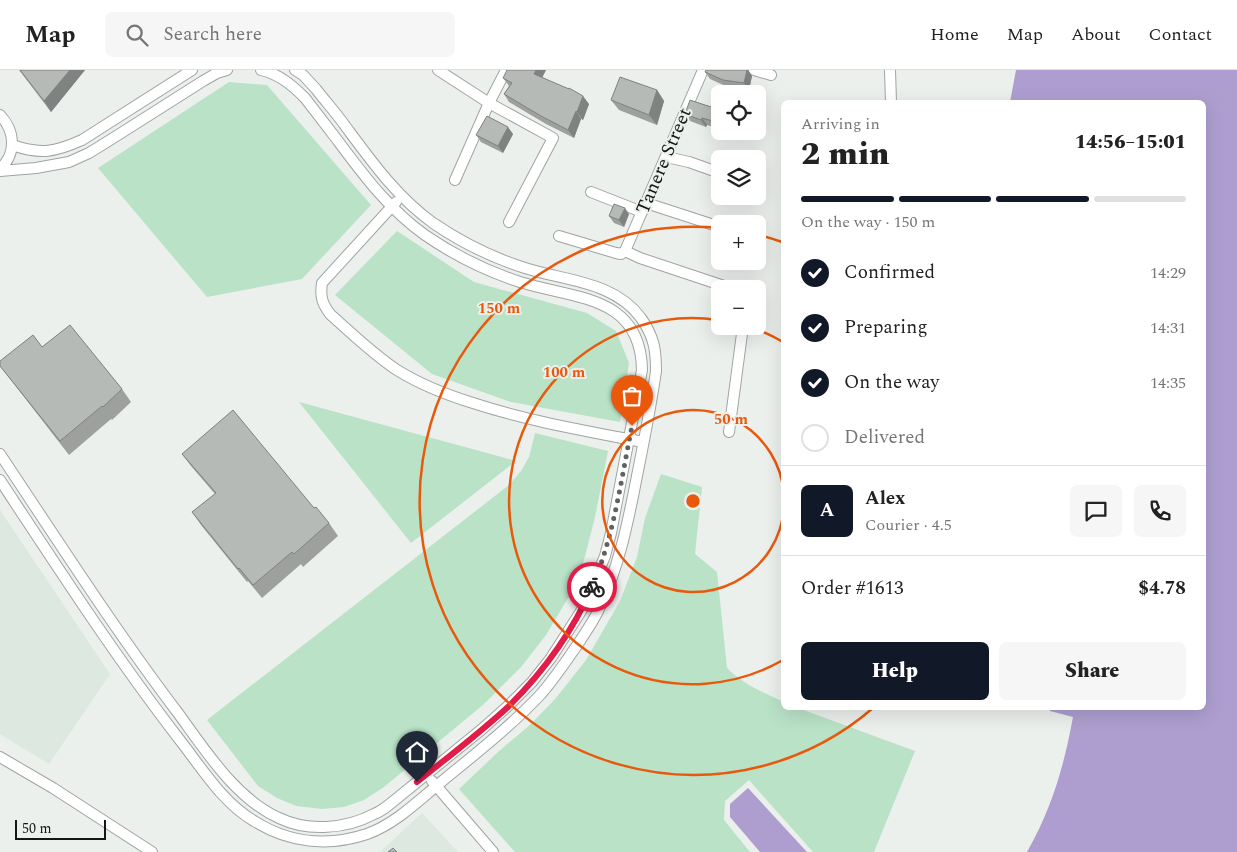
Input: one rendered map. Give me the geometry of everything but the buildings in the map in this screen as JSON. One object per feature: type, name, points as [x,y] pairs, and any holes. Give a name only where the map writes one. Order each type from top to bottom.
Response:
[{"type":"street","points":[[12,145],[35,151],[65,148],[111,123],[192,70]]},
{"type":"street","points":[[0,170],[36,168],[69,162],[111,140],[202,81],[227,70]]},
{"type":"street","points":[[0,454],[151,677],[233,784],[261,808],[280,819],[313,827],[329,827],[363,820],[375,814],[481,730],[532,682],[551,658],[585,605],[609,541],[642,370],[640,346],[625,321],[604,305],[589,299],[494,273],[460,256],[425,235],[407,221],[376,191],[305,98],[293,86],[281,78],[261,70]]},
{"type":"street","points":[[0,480],[129,673],[222,794],[253,821],[274,832],[312,842],[348,839],[382,827],[399,816],[491,741],[543,692],[563,666],[598,612],[622,547],[644,442],[656,371],[654,342],[636,312],[611,292],[526,269],[500,259],[467,244],[434,223],[387,181],[316,89],[303,75],[295,70]]},
{"type":"street","points":[[438,70],[489,103],[552,138],[509,222]]},
{"type":"street","points":[[455,180],[489,103],[506,70]]},
{"type":"street","name":"Tanere Street","points":[[625,251],[703,70]]},
{"type":"street","points":[[754,70],[770,75]]},
{"type":"street","points":[[890,70],[891,100]]},
{"type":"street","points":[[0,115],[10,128],[12,136],[8,160],[0,170]]},
{"type":"street","points":[[666,156],[711,170]]},
{"type":"street","points":[[358,168],[370,159]]},
{"type":"street","points":[[591,192],[711,224]]},
{"type":"street","points":[[402,196],[322,283],[321,297],[324,306],[330,314],[382,359],[411,378],[448,395],[500,412],[644,442]]},
{"type":"street","points":[[559,236],[616,253],[621,254],[625,251],[640,258],[711,282]]},
{"type":"street","points":[[729,432],[741,335]]},
{"type":"street","points":[[0,757],[53,788],[152,852]]},
{"type":"street","points":[[427,774],[494,852]]},
{"type":"shaded area","points":[[1016,70],[1237,70],[1237,852],[1027,852],[1036,836],[1056,786],[1066,753],[1073,717],[1050,710],[1206,710],[1206,100],[1010,100]]},
{"type":"shaded area","points":[[0,510],[110,674],[49,764],[0,734]]},
{"type":"shaded area","points":[[748,788],[807,852],[760,852],[730,817],[730,804]]},
{"type":"shaded area","points":[[422,813],[458,852],[380,852]]},
{"type":"green space","points":[[229,82],[267,85],[371,205],[302,279],[207,297],[98,168]]},
{"type":"green space","points":[[397,231],[474,282],[587,313],[616,331],[629,363],[620,422],[511,402],[432,374],[335,295]]},
{"type":"green space","points":[[299,402],[516,461],[411,543]]},
{"type":"green space","points":[[535,433],[608,451],[584,560],[571,593],[546,635],[521,667],[484,704],[384,787],[364,800],[344,807],[322,809],[296,806],[277,798],[258,786],[207,720],[509,485],[521,471],[529,457]]},
{"type":"green space","points":[[661,474],[702,487],[695,554],[717,572],[727,668],[761,692],[781,701],[781,710],[803,710],[915,751],[874,852],[813,852],[749,780],[725,801],[724,820],[750,852],[515,852],[459,789],[531,724],[556,698],[586,660],[620,601],[637,557],[645,518]]},
{"type":"way so far","points":[[592,587],[611,533],[632,426]]},
{"type":"route","points":[[417,782],[481,730],[532,682],[571,628],[585,605],[592,587]]}]
